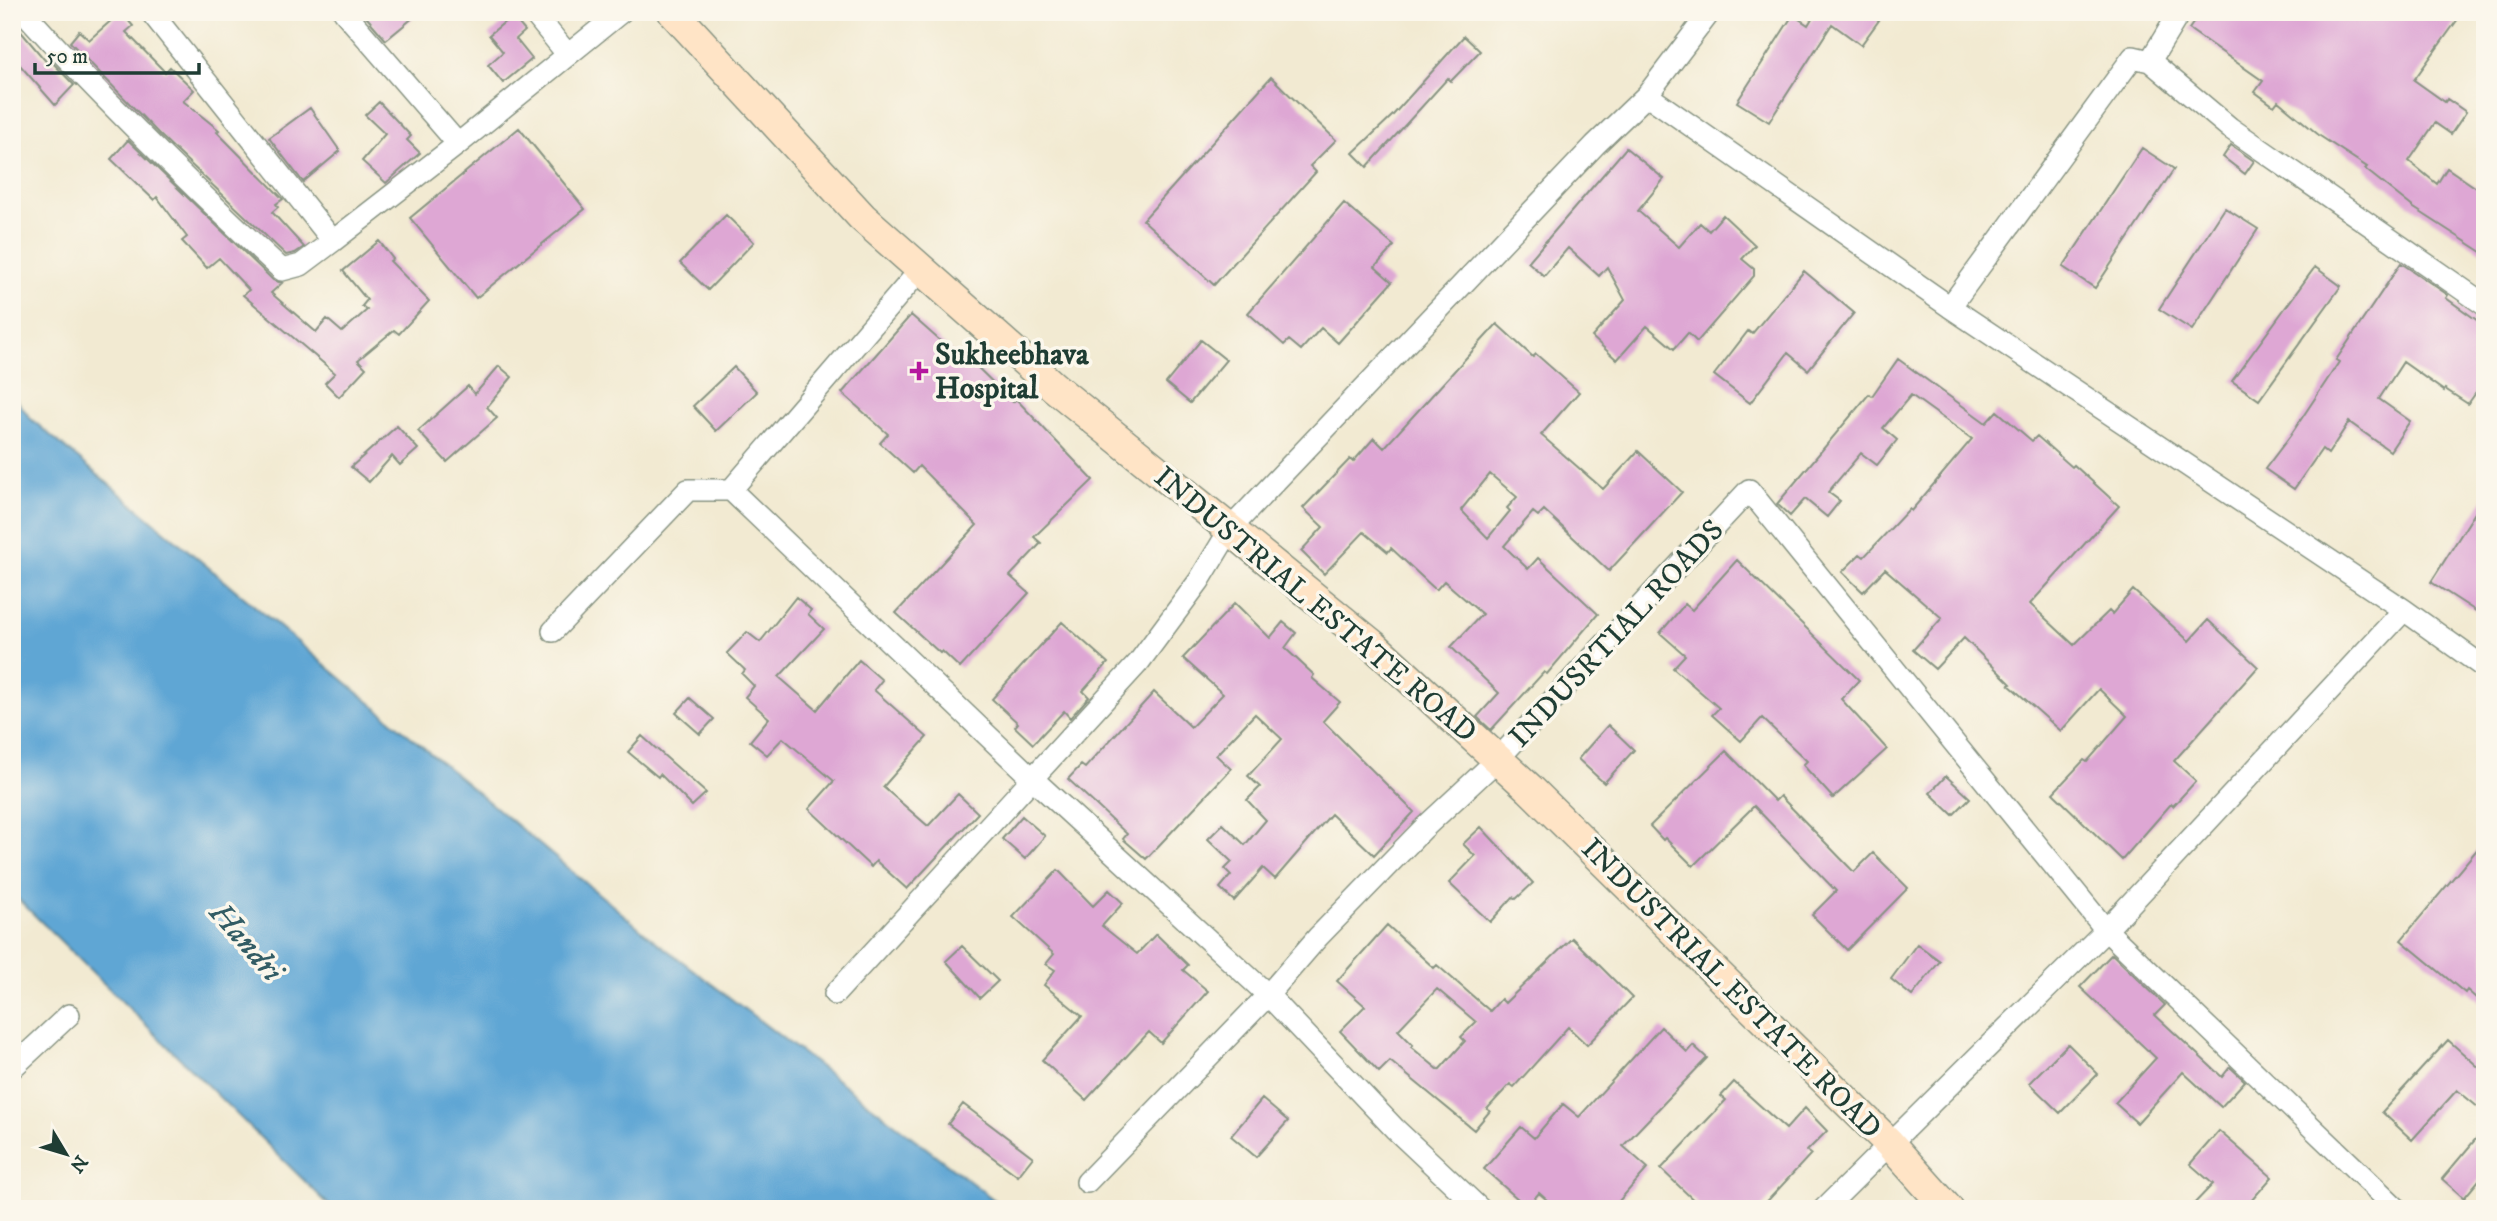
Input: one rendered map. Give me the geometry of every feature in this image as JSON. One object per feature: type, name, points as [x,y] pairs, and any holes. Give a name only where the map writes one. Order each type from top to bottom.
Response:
[{"type":"main road","name":"INDUSTRIAL ESTATE ROAD","points":[[686,17],[862,217],[1054,387],[1374,646],[1498,759],[1889,1143],[1948,1209]]},
{"type":"street","points":[[24,12],[123,117],[282,270],[301,265],[334,241],[621,12]]},
{"type":"street","points":[[151,12],[334,241]]},
{"type":"street","points":[[344,12],[458,144]]},
{"type":"street","points":[[533,12],[568,55]]},
{"type":"street","points":[[835,994],[1139,663],[1199,581],[1231,528],[1586,155],[1647,95],[1710,12]]},
{"type":"street","points":[[2150,61],[2180,12]]},
{"type":"street","points":[[1950,307],[2133,57],[2150,61],[2230,128],[2485,306]]},
{"type":"street","points":[[1647,95],[1950,307],[2404,610],[2485,668]]},
{"type":"street","points":[[731,490],[920,269]]},
{"type":"street","points":[[553,631],[688,490],[731,490],[1034,780],[1268,996],[1395,1129],[1480,1209]]},
{"type":"street","name":"INDUSRTIAL ROADS","points":[[1087,1182],[1268,996],[1318,937],[1423,828],[1498,759],[1749,490],[2106,929]]},
{"type":"street","points":[[1824,1209],[2106,929],[2404,610]]},
{"type":"street","points":[[2106,929],[2397,1209]]},
{"type":"street","points":[[12,1068],[69,1015]]},
{"type":"water","name":"Handri","points":[[12,394],[31,419],[649,936],[1006,1209],[333,1209],[12,893]]},
{"type":"building","points":[[121,12],[133,26],[126,32],[165,72],[170,67],[194,90],[183,101],[219,130],[217,132],[283,199],[276,204],[278,207],[272,212],[304,247],[286,255],[160,135],[70,42],[79,31],[89,40]]},
{"type":"building","points":[[362,12],[420,12],[386,40]]},
{"type":"building","points":[[1816,12],[1885,12],[1861,45],[1832,24],[1769,122],[1737,102],[1793,15],[1808,25]]},
{"type":"building","points":[[2201,12],[2463,12],[2414,80],[2445,102],[2447,99],[2466,112],[2451,134],[2435,123],[2409,161],[2437,184],[2447,168],[2485,194],[2485,254],[2414,208],[2365,169],[2367,167],[2320,136],[2278,101],[2274,106],[2255,92],[2263,81],[2189,29]]},
{"type":"building","points":[[512,16],[525,31],[516,39],[532,59],[503,83],[488,65],[503,52],[489,35]]},
{"type":"building","points":[[12,21],[49,65],[52,62],[74,85],[55,105],[12,56]]},
{"type":"building","points":[[1464,36],[1480,51],[1451,81],[1448,78],[1367,167],[1353,153],[1393,115]]},
{"type":"building","points":[[1271,77],[1336,140],[1310,166],[1316,172],[1214,285],[1143,220]]},
{"type":"building","points":[[379,102],[411,136],[407,140],[420,153],[386,183],[362,161],[385,134],[365,115]]},
{"type":"building","points":[[310,108],[340,151],[303,182],[269,138]]},
{"type":"building","points":[[519,128],[585,209],[476,298],[410,218]]},
{"type":"building","points":[[128,140],[273,280],[282,283],[271,293],[316,332],[327,319],[342,332],[367,310],[362,306],[367,300],[343,271],[379,241],[393,259],[390,261],[429,301],[399,334],[394,330],[358,360],[366,368],[339,397],[325,383],[335,373],[243,295],[249,290],[219,258],[207,268],[182,241],[187,237],[157,197],[154,200],[111,159]]},
{"type":"building","points":[[2231,145],[2254,161],[2245,174],[2223,157]]},
{"type":"building","points":[[1626,148],[1664,179],[1638,211],[1679,247],[1700,223],[1709,231],[1723,215],[1755,245],[1742,259],[1754,269],[1754,276],[1697,342],[1688,333],[1674,349],[1647,326],[1617,360],[1592,337],[1625,300],[1607,267],[1599,276],[1568,248],[1544,276],[1528,262]]},
{"type":"building","points":[[2142,148],[2174,169],[2095,288],[2063,267]]},
{"type":"building","points":[[1344,203],[1394,246],[1375,267],[1392,282],[1338,343],[1321,328],[1301,350],[1289,340],[1284,345],[1248,313]]},
{"type":"building","points":[[2225,208],[2258,229],[2192,330],[2159,309]]},
{"type":"building","points":[[726,215],[754,242],[708,290],[680,263]]},
{"type":"building","points":[[2401,263],[2448,295],[2446,298],[2485,326],[2485,380],[2468,404],[2445,389],[2444,391],[2403,362],[2379,399],[2410,421],[2390,451],[2349,422],[2328,454],[2322,449],[2294,489],[2265,469],[2339,362],[2336,360]]},
{"type":"building","points":[[2315,267],[2341,286],[2259,400],[2232,381]]},
{"type":"building","points":[[1804,271],[1854,313],[1808,370],[1788,353],[1750,403],[1714,375],[1748,331],[1752,334]]},
{"type":"building","points":[[911,315],[965,363],[969,359],[1013,402],[1016,399],[1093,480],[1034,537],[1041,543],[1010,576],[1029,593],[960,668],[896,613],[977,525],[919,466],[913,473],[880,443],[888,434],[842,393]]},
{"type":"building","points":[[1497,324],[1533,357],[1536,354],[1579,392],[1541,435],[1603,489],[1638,451],[1682,492],[1609,571],[1544,510],[1538,516],[1533,512],[1504,546],[1528,569],[1538,558],[1598,614],[1547,674],[1544,672],[1491,730],[1477,717],[1499,693],[1451,647],[1482,614],[1444,581],[1436,590],[1391,548],[1388,552],[1364,532],[1324,574],[1301,551],[1323,527],[1303,508],[1350,459],[1353,462],[1374,438],[1384,448]],"holes":[[[1490,474],[1517,497],[1507,508],[1510,511],[1488,538],[1461,510]]]},
{"type":"building","points":[[1201,340],[1226,360],[1190,403],[1166,383]]},
{"type":"building","points":[[1898,359],[1986,423],[1997,411],[2032,441],[2037,436],[2119,506],[2030,604],[2074,645],[2109,611],[2112,614],[2133,590],[2189,641],[2208,620],[2258,667],[2174,761],[2196,781],[2173,806],[2171,804],[2122,860],[2053,793],[2084,760],[2087,762],[2127,716],[2099,689],[2061,731],[2009,685],[2011,684],[1964,638],[1935,669],[1913,650],[1942,618],[1885,569],[1863,592],[1842,572],[1860,554],[1864,557],[1909,509],[1911,511],[1972,439],[1911,395],[1883,428],[1897,440],[1877,465],[1861,453],[1828,492],[1840,501],[1827,517],[1805,499],[1790,516],[1777,504],[1869,394],[1872,396]]},
{"type":"building","points":[[499,366],[512,377],[487,407],[497,418],[447,462],[418,431],[468,386],[475,394]]},
{"type":"building","points":[[734,367],[757,392],[716,431],[693,406]]},
{"type":"building","points":[[397,426],[418,449],[400,465],[392,456],[369,482],[351,467]]},
{"type":"building","points":[[2485,497],[2485,617],[2431,582]]},
{"type":"building","points":[[1737,560],[1859,680],[1841,699],[1887,749],[1833,798],[1803,765],[1807,761],[1762,718],[1741,741],[1712,715],[1719,708],[1673,668],[1685,655],[1660,633],[1685,604],[1692,610]]},
{"type":"building","points":[[796,597],[811,610],[808,614],[824,629],[779,677],[817,710],[859,660],[882,680],[874,690],[927,737],[883,787],[928,826],[958,794],[978,813],[907,889],[876,861],[871,867],[809,809],[834,781],[783,738],[767,755],[750,741],[769,718],[745,697],[754,686],[742,674],[745,670],[727,653],[747,632],[760,642]]},
{"type":"building","points":[[1235,603],[1270,638],[1283,622],[1296,633],[1285,648],[1314,675],[1312,678],[1340,702],[1323,721],[1414,812],[1374,855],[1331,814],[1275,879],[1263,868],[1234,901],[1220,888],[1231,875],[1225,869],[1232,862],[1208,839],[1223,824],[1245,845],[1266,820],[1247,800],[1260,787],[1248,776],[1282,739],[1255,714],[1216,755],[1231,769],[1146,859],[1123,839],[1127,834],[1068,779],[1081,765],[1085,768],[1154,692],[1191,727],[1223,694],[1183,658]]},
{"type":"building","points":[[1062,622],[1108,663],[1083,691],[1089,697],[1070,718],[1064,711],[1033,744],[1015,727],[1018,723],[992,699]]},
{"type":"building","points":[[690,698],[714,719],[700,734],[676,713]]},
{"type":"building","points":[[1608,725],[1634,750],[1604,783],[1578,759]]},
{"type":"building","points":[[642,736],[706,793],[692,806],[660,774],[658,777],[628,752]]},
{"type":"building","points":[[1726,751],[1775,801],[1780,796],[1854,872],[1873,853],[1908,888],[1847,950],[1812,915],[1836,891],[1754,806],[1693,866],[1650,826]]},
{"type":"building","points":[[1946,776],[1970,798],[1953,815],[1930,793]]},
{"type":"building","points":[[1022,816],[1045,836],[1025,859],[1002,839]]},
{"type":"building","points":[[1481,827],[1533,883],[1516,899],[1513,897],[1490,922],[1449,883],[1475,856],[1463,844]]},
{"type":"building","points":[[2485,840],[2485,1006],[2467,990],[2465,993],[2401,940]]},
{"type":"building","points":[[1058,870],[1093,906],[1109,890],[1123,903],[1102,926],[1137,954],[1156,934],[1188,965],[1183,970],[1208,991],[1161,1043],[1149,1032],[1086,1100],[1042,1060],[1082,1016],[1044,985],[1055,970],[1046,964],[1054,954],[1013,917]]},
{"type":"building","points":[[1387,925],[1434,968],[1437,965],[1490,1011],[1501,999],[1505,1003],[1572,938],[1632,998],[1587,1045],[1568,1027],[1514,1087],[1510,1084],[1487,1109],[1490,1111],[1474,1130],[1390,1061],[1379,1072],[1340,1031],[1365,1006],[1337,981]],"holes":[[[1437,989],[1476,1022],[1461,1037],[1465,1041],[1439,1070],[1411,1047],[1413,1045],[1398,1030]]]},
{"type":"building","points":[[1917,944],[1940,961],[1912,996],[1891,979]]},
{"type":"building","points":[[962,946],[998,981],[980,998],[946,961]]},
{"type":"building","points":[[2112,954],[2165,1005],[2155,1015],[2222,1077],[2230,1067],[2245,1081],[2221,1107],[2183,1072],[2137,1123],[2115,1103],[2156,1058],[2080,987]]},
{"type":"building","points":[[1661,1027],[1687,1052],[1693,1045],[1707,1058],[1623,1146],[1648,1168],[1612,1209],[1557,1209],[1539,1193],[1527,1207],[1484,1169],[1521,1127],[1534,1138],[1563,1104],[1579,1117]]},
{"type":"building","points":[[2448,1040],[2485,1073],[2485,1113],[2457,1090],[2412,1140],[2382,1112]]},
{"type":"building","points":[[2068,1044],[2098,1074],[2060,1113],[2029,1083]]},
{"type":"building","points":[[1734,1082],[1786,1129],[1805,1108],[1827,1131],[1807,1151],[1811,1154],[1760,1209],[1703,1209],[1661,1169],[1726,1100],[1721,1096]]},
{"type":"building","points":[[1262,1099],[1288,1121],[1256,1157],[1231,1136]]},
{"type":"building","points":[[963,1104],[1033,1157],[1018,1176],[948,1124]]},
{"type":"building","points":[[2485,1128],[2485,1173],[2464,1198],[2442,1179]]},
{"type":"building","points":[[2219,1131],[2272,1177],[2244,1209],[2189,1209],[2213,1184],[2190,1164]]},
{"type":"place","name":"Sukheebhava Hospital","points":[[919,371]]}]
